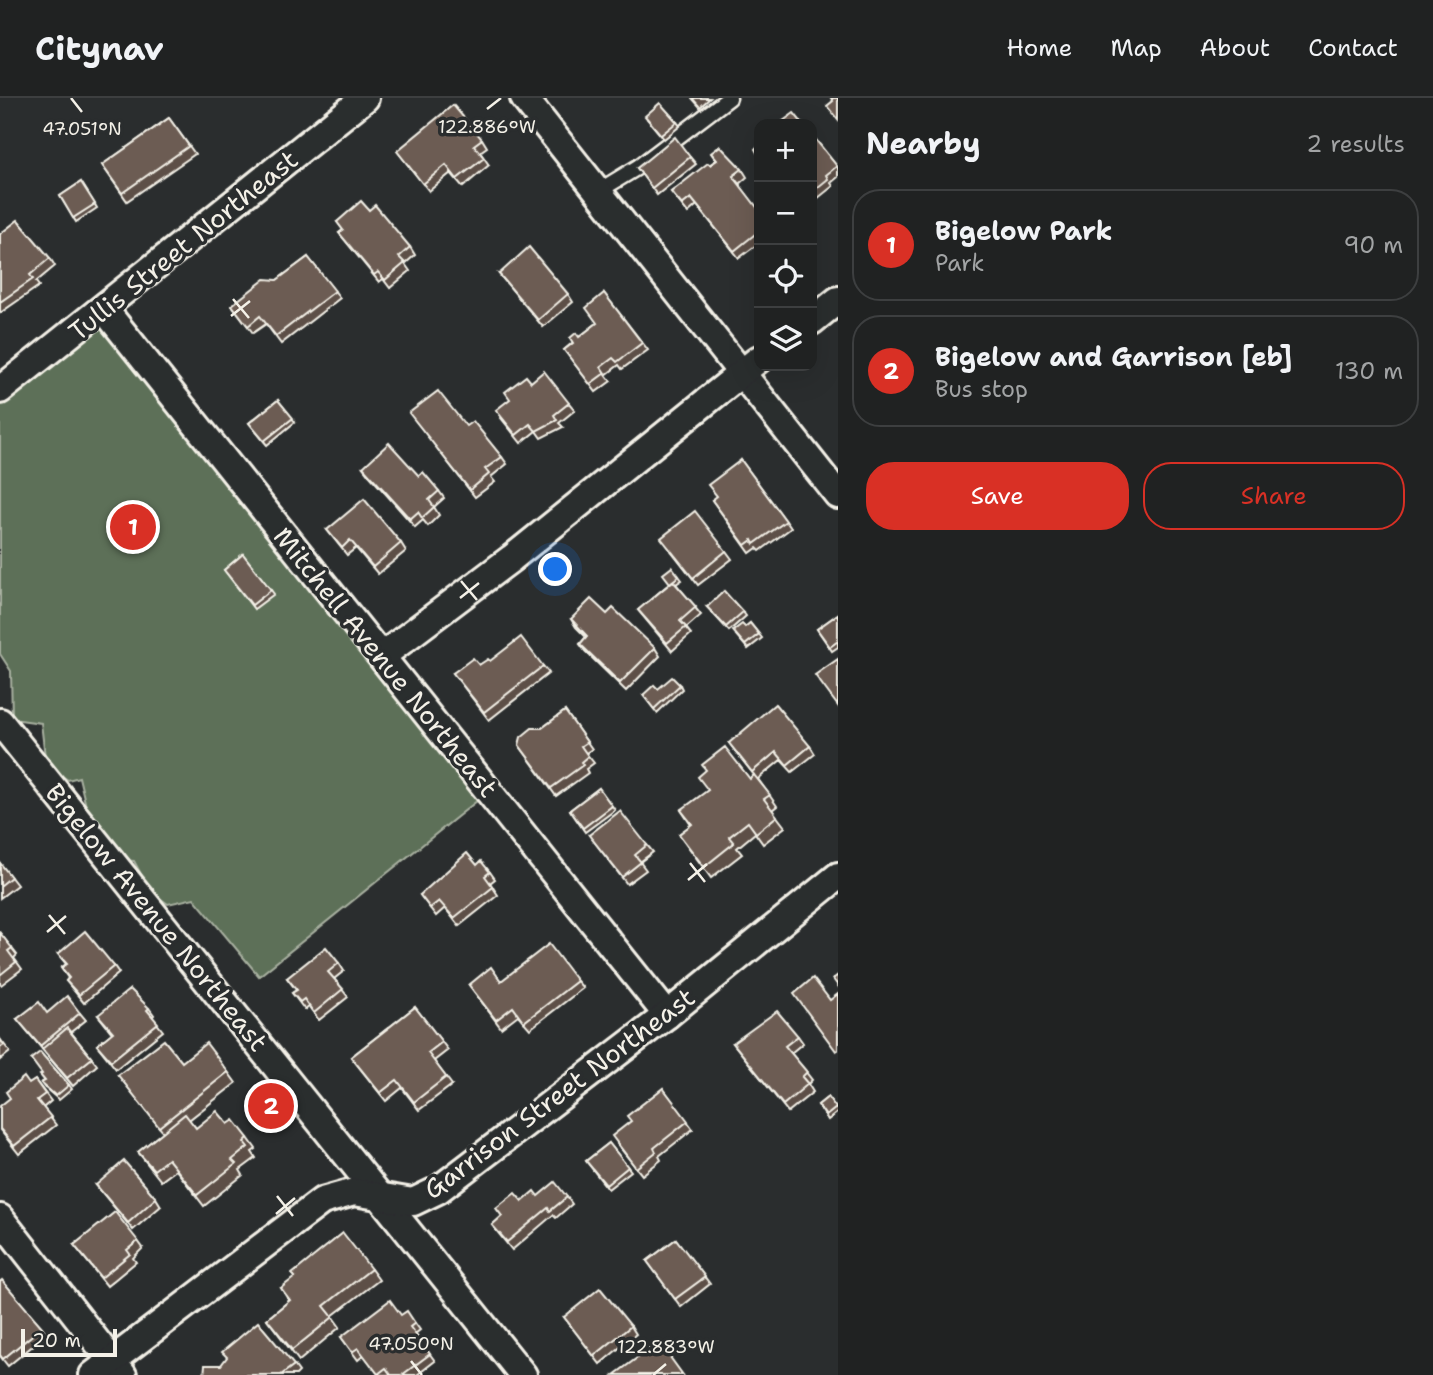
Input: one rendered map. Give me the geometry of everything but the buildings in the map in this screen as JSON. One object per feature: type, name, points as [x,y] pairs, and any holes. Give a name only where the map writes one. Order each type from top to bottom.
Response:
[{"type":"street","name":"Tullis Street Northeast","points":[[0,390],[365,98]]},
{"type":"street","points":[[524,98],[597,191],[750,366],[838,495]]},
{"type":"street","points":[[817,317],[838,300]]},
{"type":"street","name":"Mitchell Avenue Northeast","points":[[104,309],[667,1015]]},
{"type":"street","points":[[382,656],[512,558],[750,366]]},
{"type":"street","name":"Bigelow Avenue Northeast","points":[[0,722],[523,1375]]},
{"type":"street","name":"Garrison Street Northeast","points":[[110,1370],[322,1201],[355,1192],[413,1202],[438,1190],[667,1015],[838,876]]},
{"type":"street","points":[[0,1218],[110,1370]]},
{"type":"lane","points":[[597,191],[638,167],[729,98]]},
{"type":"green space","points":[[100,320],[483,796],[259,976],[194,898],[168,904],[150,891],[134,861],[118,860],[89,819],[79,777],[68,780],[46,765],[41,723],[12,719],[11,671],[0,654],[0,401]]},
{"type":"place","name":"Bigelow Park","points":[[133,527]]},
{"type":"place","name":"Bigelow and Garrison [eb]","points":[[271,1106]]}]
